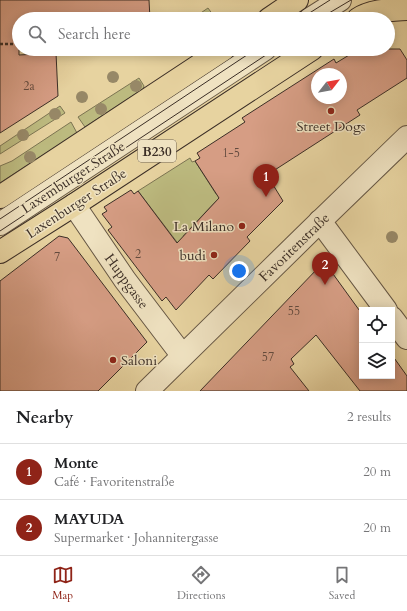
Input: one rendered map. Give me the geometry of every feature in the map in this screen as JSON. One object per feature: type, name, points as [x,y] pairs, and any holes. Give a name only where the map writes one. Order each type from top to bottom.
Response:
[{"type":"main road","points":[[278,12],[290,2]]},
{"type":"main road","points":[[378,12],[407,9]]},
{"type":"main road","points":[[0,197],[213,56]]},
{"type":"main road","name":"Laxenburger Straße","points":[[0,252],[301,56]]},
{"type":"street","points":[[321,12],[340,0]]},
{"type":"street","name":"Laxemburger Straße","points":[[0,224],[254,56]]},
{"type":"street","name":"Favoritenstraße","points":[[147,391],[182,355],[407,137]]},
{"type":"street","name":"Huppgasse","points":[[74,205],[125,280],[182,355]]},
{"type":"street","points":[[320,221],[384,307]]},
{"type":"street","points":[[395,322],[407,338]]},
{"type":"path","points":[[0,44],[12,44]]},
{"type":"shaded area","points":[[208,8],[211,12],[202,12]]},
{"type":"shaded area","points":[[139,78],[144,86],[143,89],[85,127],[78,117]]},
{"type":"shaded area","points":[[60,106],[65,113],[0,154],[0,146]]},
{"type":"shaded area","points":[[71,122],[77,133],[0,183],[0,166],[12,161]]},
{"type":"shaded area","points":[[190,158],[192,162],[195,161],[216,194],[229,196],[216,201],[183,236],[186,240],[180,246],[138,191]]},
{"type":"building","points":[[0,0],[149,0],[150,12],[12,12],[12,56],[56,56],[58,96],[0,133]]},
{"type":"building","points":[[395,49],[400,49],[407,60],[407,78],[357,110],[360,115],[267,175],[283,201],[247,237],[250,241],[213,279],[209,275],[176,310],[166,297],[162,301],[108,230],[112,227],[102,214],[107,211],[104,207],[131,190],[134,194],[138,191],[177,243],[219,198],[195,161],[200,158],[197,153],[245,122],[242,118],[311,74],[311,104],[347,104],[347,68],[320,68],[334,59],[336,63],[348,56],[395,56]]},
{"type":"building","points":[[59,236],[68,238],[147,342],[98,391],[0,391],[0,281]]},
{"type":"building","points":[[319,267],[328,267],[359,310],[359,379],[395,379],[395,359],[407,376],[407,391],[360,391],[316,335],[291,359],[294,364],[290,367],[309,391],[200,391]]},
{"type":"tram line","points":[[311,12],[330,0]]},
{"type":"tram line","points":[[331,12],[351,0]]},
{"type":"tram line","points":[[0,219],[245,56]]},
{"type":"tram line","points":[[0,231],[264,56]]},
{"type":"place","name":"Street Dogs","points":[[331,111]]},
{"type":"place","name":"Monte","points":[[266,197]]},
{"type":"place","name":"La Milano","points":[[242,226]]},
{"type":"place","name":"budi","points":[[214,255]]},
{"type":"place","name":"MAYUDA","points":[[325,285]]},
{"type":"place","name":"Saloni","points":[[113,360]]}]
